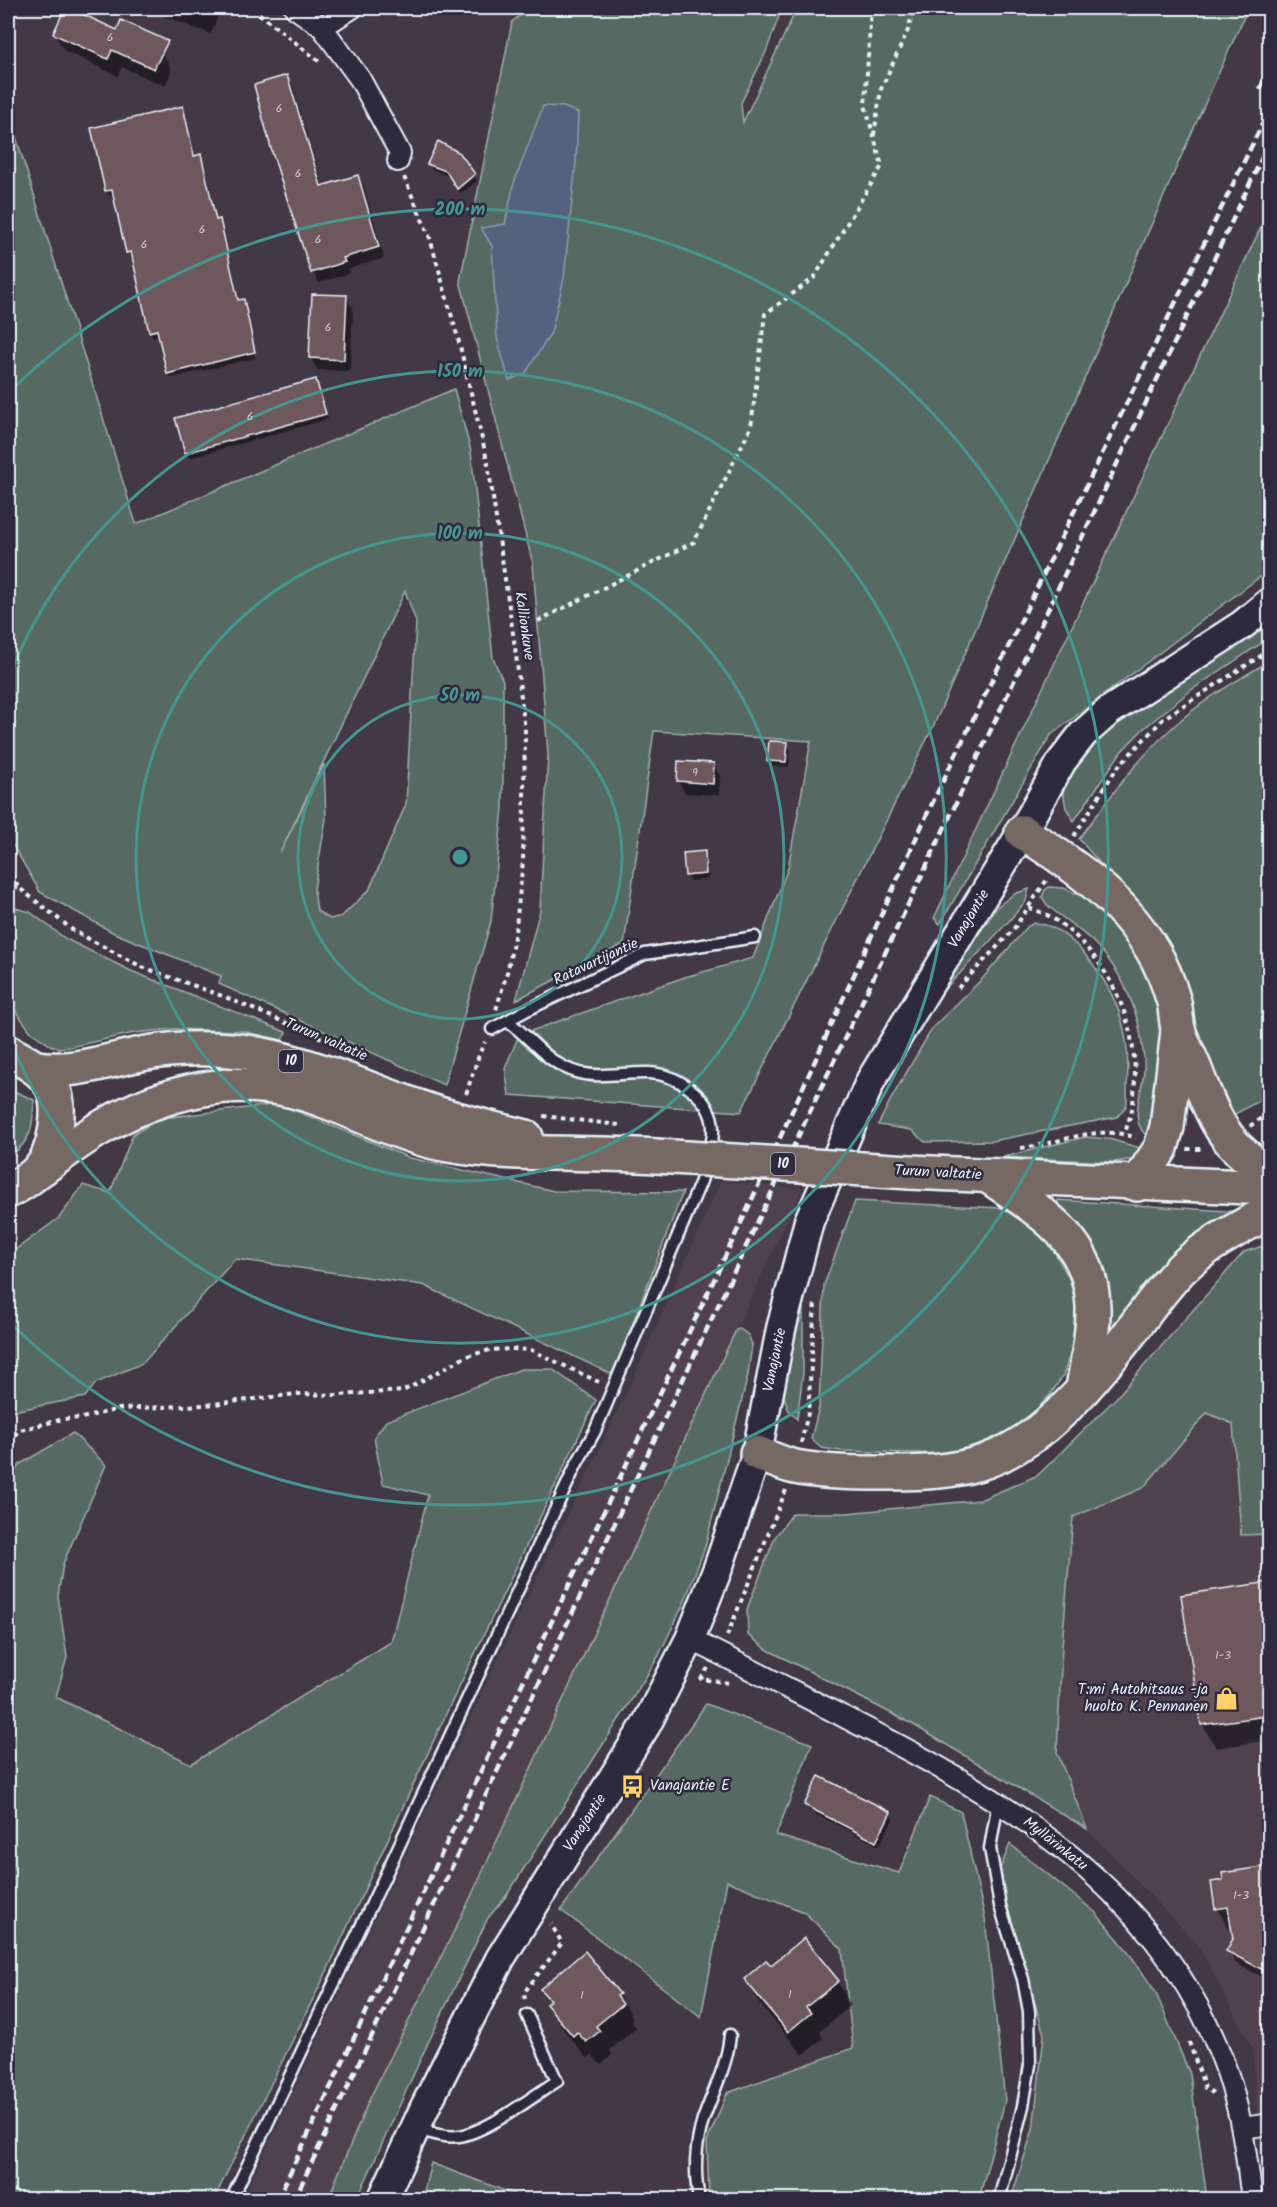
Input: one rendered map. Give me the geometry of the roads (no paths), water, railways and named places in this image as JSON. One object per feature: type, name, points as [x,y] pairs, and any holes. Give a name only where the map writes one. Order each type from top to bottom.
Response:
[{"type":"highway","points":[[1022,832],[1062,856],[1092,879],[1123,909],[1141,933],[1154,952],[1165,976],[1174,1003],[1178,1029],[1211,1111],[1231,1144],[1242,1155],[1269,1171]]},
{"type":"highway","points":[[1137,1184],[1161,1148],[1167,1127],[1178,1029]]},
{"type":"highway","name":"Turun valtatie","points":[[26,1062],[57,1071],[76,1070],[152,1052],[191,1048],[268,1054],[315,1068],[422,1108],[485,1127],[608,1153]]},
{"type":"highway","points":[[26,1062],[52,1087],[57,1100],[54,1135],[40,1170]]},
{"type":"highway","name":"Turun valtatie","points":[[40,1170],[98,1129],[145,1106],[179,1094],[242,1084],[280,1088],[306,1094],[401,1131],[446,1145],[518,1153],[608,1153],[910,1173],[1269,1188]]},
{"type":"highway","name":"10","points":[[8,1191],[40,1170]]},
{"type":"highway","points":[[988,1176],[1049,1218],[1065,1233],[1076,1249],[1089,1277],[1093,1307],[1083,1389]]},
{"type":"highway","points":[[757,1453],[794,1467],[858,1473],[928,1473],[985,1461],[1029,1438],[1050,1423],[1083,1389],[1182,1268],[1214,1244],[1269,1211]]},
{"type":"street","points":[[295,8],[322,27],[360,79],[399,153],[398,161]]},
{"type":"street","points":[[322,27],[352,8]]},
{"type":"street","name":"Vanajantie","points":[[382,2199],[500,1959],[646,1725],[690,1639],[718,1568],[757,1453],[781,1329],[809,1221],[871,1080],[1022,832],[1062,761],[1083,734],[1109,711],[1242,625],[1269,602]]},
{"type":"street","points":[[8,1035],[26,1062]]},
{"type":"street","name":"Myllärinkatu","points":[[690,1639],[955,1774],[1040,1830],[1083,1865],[1128,1908],[1178,1973],[1222,2056],[1243,2128],[1252,2199]]},
{"type":"street","points":[[1243,2128],[1269,2124]]},
{"type":"lane","name":"Ratavartijantie","points":[[492,1029],[645,954],[754,937]]},
{"type":"lane","points":[[231,2199],[390,1865],[576,1465],[595,1431],[701,1181],[714,1130],[711,1118],[698,1096],[676,1081],[656,1074],[584,1074],[565,1069],[539,1051],[507,1021]]},
{"type":"lane","points":[[998,1802],[990,1848],[1000,1906],[1023,1979],[1029,2011],[1030,2065],[1023,2106],[999,2199]]},
{"type":"lane","points":[[415,2128],[450,2136],[470,2133],[491,2123],[557,2081],[527,2015]]},
{"type":"lane","points":[[699,2199],[695,2160],[702,2122],[726,2061],[730,2035]]},
{"type":"water","points":[[543,106],[564,107],[578,113],[576,162],[564,278],[551,333],[525,374],[509,380],[497,338],[492,246],[481,228],[505,224],[514,183]]},
{"type":"railway","points":[[1260,89],[1270,67]]},
{"type":"railway","points":[[277,2200],[749,1206],[928,812],[1270,108]]},
{"type":"railway","points":[[294,2200],[1270,141]]},
{"type":"place","name":"T:mi Autohitsaus -ja huolto K. Pennanen","points":[[1226,1699]]},
{"type":"place","name":"Vanajantie E","points":[[632,1786]]}]
